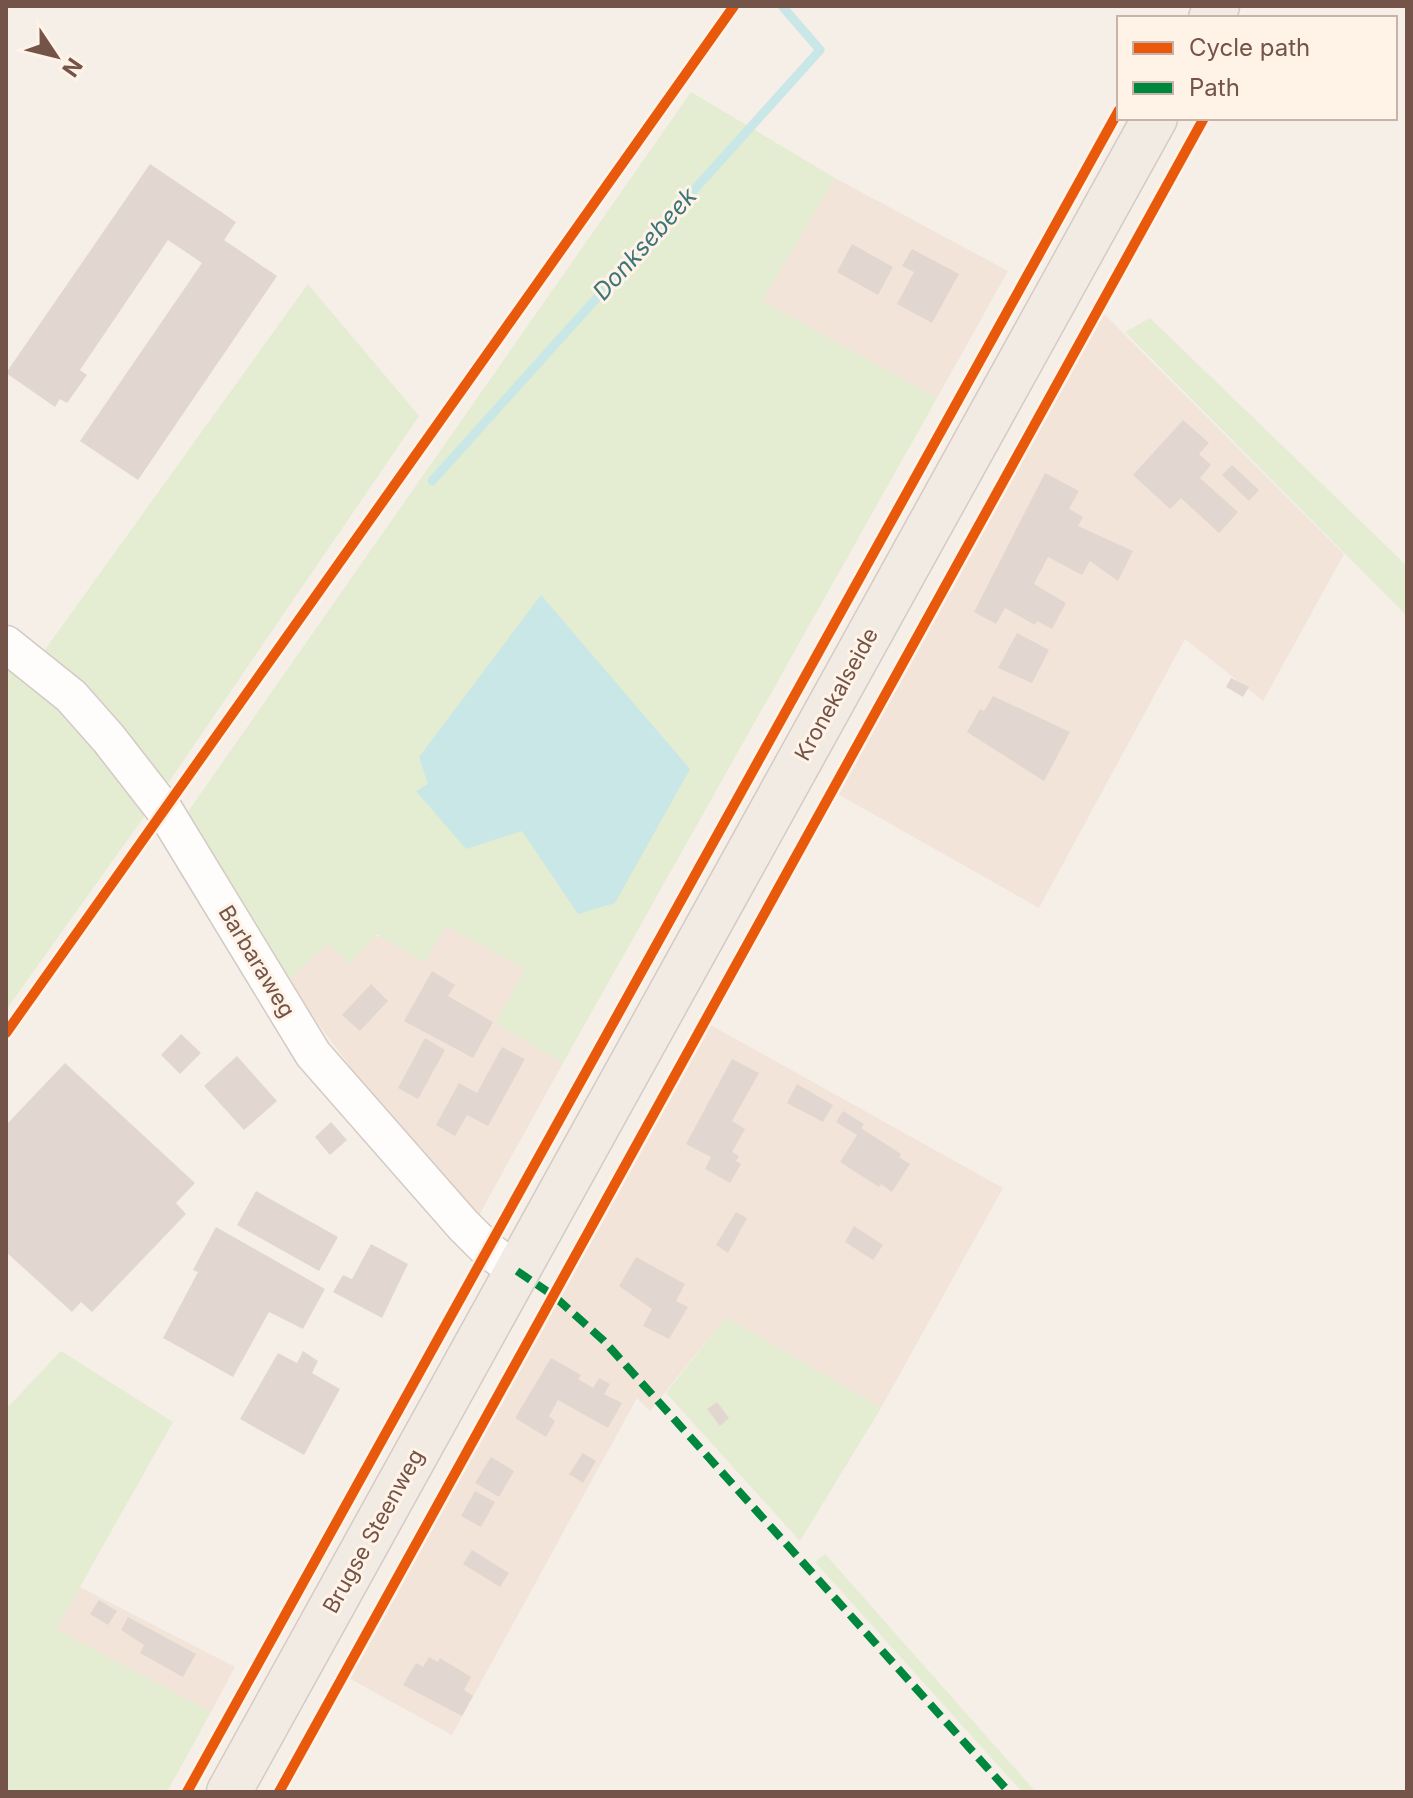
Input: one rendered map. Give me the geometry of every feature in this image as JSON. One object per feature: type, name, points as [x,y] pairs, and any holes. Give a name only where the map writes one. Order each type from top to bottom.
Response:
[{"type":"main road","name":"Kronekalseide","points":[[517,1271],[1154,120]]},
{"type":"main road","name":"Brugse Steenweg","points":[[229,1792],[517,1271]]},
{"type":"street","name":"Barbaraweg","points":[[6,644],[71,696],[165,811],[313,1054],[463,1225],[488,1250],[517,1271]]},
{"type":"shaded area","points":[[835,178],[1008,271],[937,398],[762,301]]},
{"type":"shaded area","points":[[1103,313],[1344,554],[1263,701],[1185,639],[1039,908],[834,792]]},
{"type":"shaded area","points":[[446,926],[525,969],[496,1023],[563,1063],[478,1217],[414,1152],[287,982],[327,944]]},
{"type":"shaded area","points":[[705,1022],[1003,1188],[881,1408],[726,1317],[650,1411],[637,1398],[452,1735],[347,1677]]},
{"type":"shaded area","points":[[80,1587],[235,1667],[211,1712],[56,1629]]},
{"type":"green space","points":[[691,92],[835,178],[762,301],[937,398],[563,1063],[496,1023],[525,969],[446,926],[424,963],[377,934],[350,964],[327,944],[287,982],[185,816]]},
{"type":"green space","points":[[308,284],[419,416],[164,789],[39,658]]},
{"type":"green space","points":[[1150,318],[1407,566],[1407,616],[1125,332]]},
{"type":"green space","points":[[6,662],[75,723],[146,814],[6,1010]]},
{"type":"green space","points":[[726,1317],[881,1408],[800,1541],[666,1393]]},
{"type":"green space","points":[[61,1351],[173,1422],[56,1629],[211,1712],[167,1792],[6,1792],[6,1409]]},
{"type":"green space","points":[[825,1554],[1036,1792],[1022,1792],[815,1562]]},
{"type":"water","points":[[541,595],[690,769],[615,903],[578,914],[522,831],[466,849],[416,791],[428,784],[419,757]]},
{"type":"building","points":[[150,164],[236,222],[224,240],[277,276],[138,480],[80,441],[202,263],[168,240],[80,370],[87,375],[67,403],[60,399],[55,407],[6,373]]},
{"type":"building","points":[[852,244],[893,267],[878,295],[837,272]]},
{"type":"building","points":[[912,249],[959,274],[932,323],[897,304],[914,272],[902,266]]},
{"type":"building","points":[[1183,420],[1209,443],[1199,454],[1211,465],[1200,478],[1238,512],[1219,533],[1181,498],[1170,509],[1133,475]]},
{"type":"building","points":[[1232,465],[1259,490],[1249,501],[1222,475]]},
{"type":"building","points":[[1045,473],[1079,491],[1069,509],[1083,517],[1078,526],[1133,551],[1118,581],[1090,561],[1082,575],[1048,557],[1034,584],[1066,603],[1052,629],[1037,621],[1035,625],[1005,608],[996,624],[974,612]]},
{"type":"building","points":[[1017,633],[1049,650],[1032,683],[998,668]]},
{"type":"building","points":[[1231,678],[1249,687],[1243,697],[1226,687]]},
{"type":"building","points":[[993,696],[1070,732],[1044,781],[967,732],[980,709],[984,711]]},
{"type":"building","points":[[432,971],[455,985],[448,996],[493,1022],[473,1058],[404,1021]]},
{"type":"building","points":[[371,984],[388,1001],[360,1031],[342,1015]]},
{"type":"building","points":[[181,1034],[201,1053],[180,1074],[161,1055]]},
{"type":"building","points":[[425,1038],[445,1050],[418,1099],[398,1088]]},
{"type":"building","points":[[502,1047],[525,1059],[488,1126],[467,1115],[455,1136],[436,1125],[459,1083],[477,1093]]},
{"type":"building","points":[[237,1056],[277,1101],[244,1130],[204,1086]]},
{"type":"building","points":[[732,1059],[759,1073],[732,1121],[745,1129],[732,1152],[739,1156],[736,1161],[741,1164],[730,1183],[705,1169],[711,1157],[686,1144]]},
{"type":"building","points":[[65,1063],[195,1183],[176,1203],[186,1214],[92,1312],[81,1302],[72,1312],[6,1252],[6,1125]]},
{"type":"building","points":[[797,1084],[833,1105],[823,1122],[787,1103]]},
{"type":"building","points":[[843,1111],[864,1124],[861,1128],[901,1154],[899,1157],[910,1164],[892,1192],[840,1162],[857,1135],[836,1122]]},
{"type":"building","points":[[331,1122],[347,1140],[330,1155],[315,1137]]},
{"type":"building","points":[[256,1191],[338,1237],[319,1271],[237,1225]]},
{"type":"building","points":[[736,1212],[747,1218],[728,1253],[716,1245]]},
{"type":"building","points":[[854,1226],[883,1245],[873,1260],[845,1242]]},
{"type":"building","points":[[216,1227],[325,1289],[303,1329],[269,1312],[233,1377],[163,1338],[198,1272],[193,1270]]},
{"type":"building","points":[[371,1244],[408,1264],[382,1318],[333,1292],[343,1275],[352,1279]]},
{"type":"building","points":[[636,1257],[685,1284],[676,1301],[688,1307],[669,1339],[643,1326],[652,1309],[619,1286]]},
{"type":"building","points":[[303,1351],[318,1361],[312,1373],[340,1389],[304,1455],[240,1419],[278,1353],[297,1363]]},
{"type":"building","points":[[551,1358],[581,1375],[578,1379],[593,1388],[599,1378],[610,1384],[604,1394],[622,1403],[608,1428],[558,1400],[549,1416],[555,1421],[546,1437],[515,1418]]},
{"type":"building","points":[[717,1402],[729,1418],[720,1426],[707,1409]]},
{"type":"building","points":[[583,1453],[596,1461],[583,1483],[569,1474]]},
{"type":"building","points":[[491,1457],[514,1471],[499,1497],[475,1483]]},
{"type":"building","points":[[475,1491],[495,1502],[481,1527],[461,1516]]},
{"type":"building","points":[[472,1550],[509,1573],[500,1587],[463,1564]]},
{"type":"building","points":[[99,1600],[117,1611],[108,1625],[90,1614]]},
{"type":"building","points":[[128,1617],[196,1654],[183,1677],[140,1653],[144,1645],[121,1630]]},
{"type":"building","points":[[429,1657],[438,1662],[440,1658],[471,1677],[464,1690],[473,1696],[462,1716],[403,1685],[416,1663],[423,1667]]},
{"type":"waterway","name":"Donksebeek","points":[[432,481],[820,50],[782,6]]},
{"type":"marked path","points":[[517,1271],[554,1296],[604,1341],[1009,1792]]},
{"type":"cycle path","points":[[6,1033],[734,6]]},
{"type":"cycle path","points":[[187,1792],[1117,114]]},
{"type":"cycle path","points":[[279,1792],[1203,120]]}]
